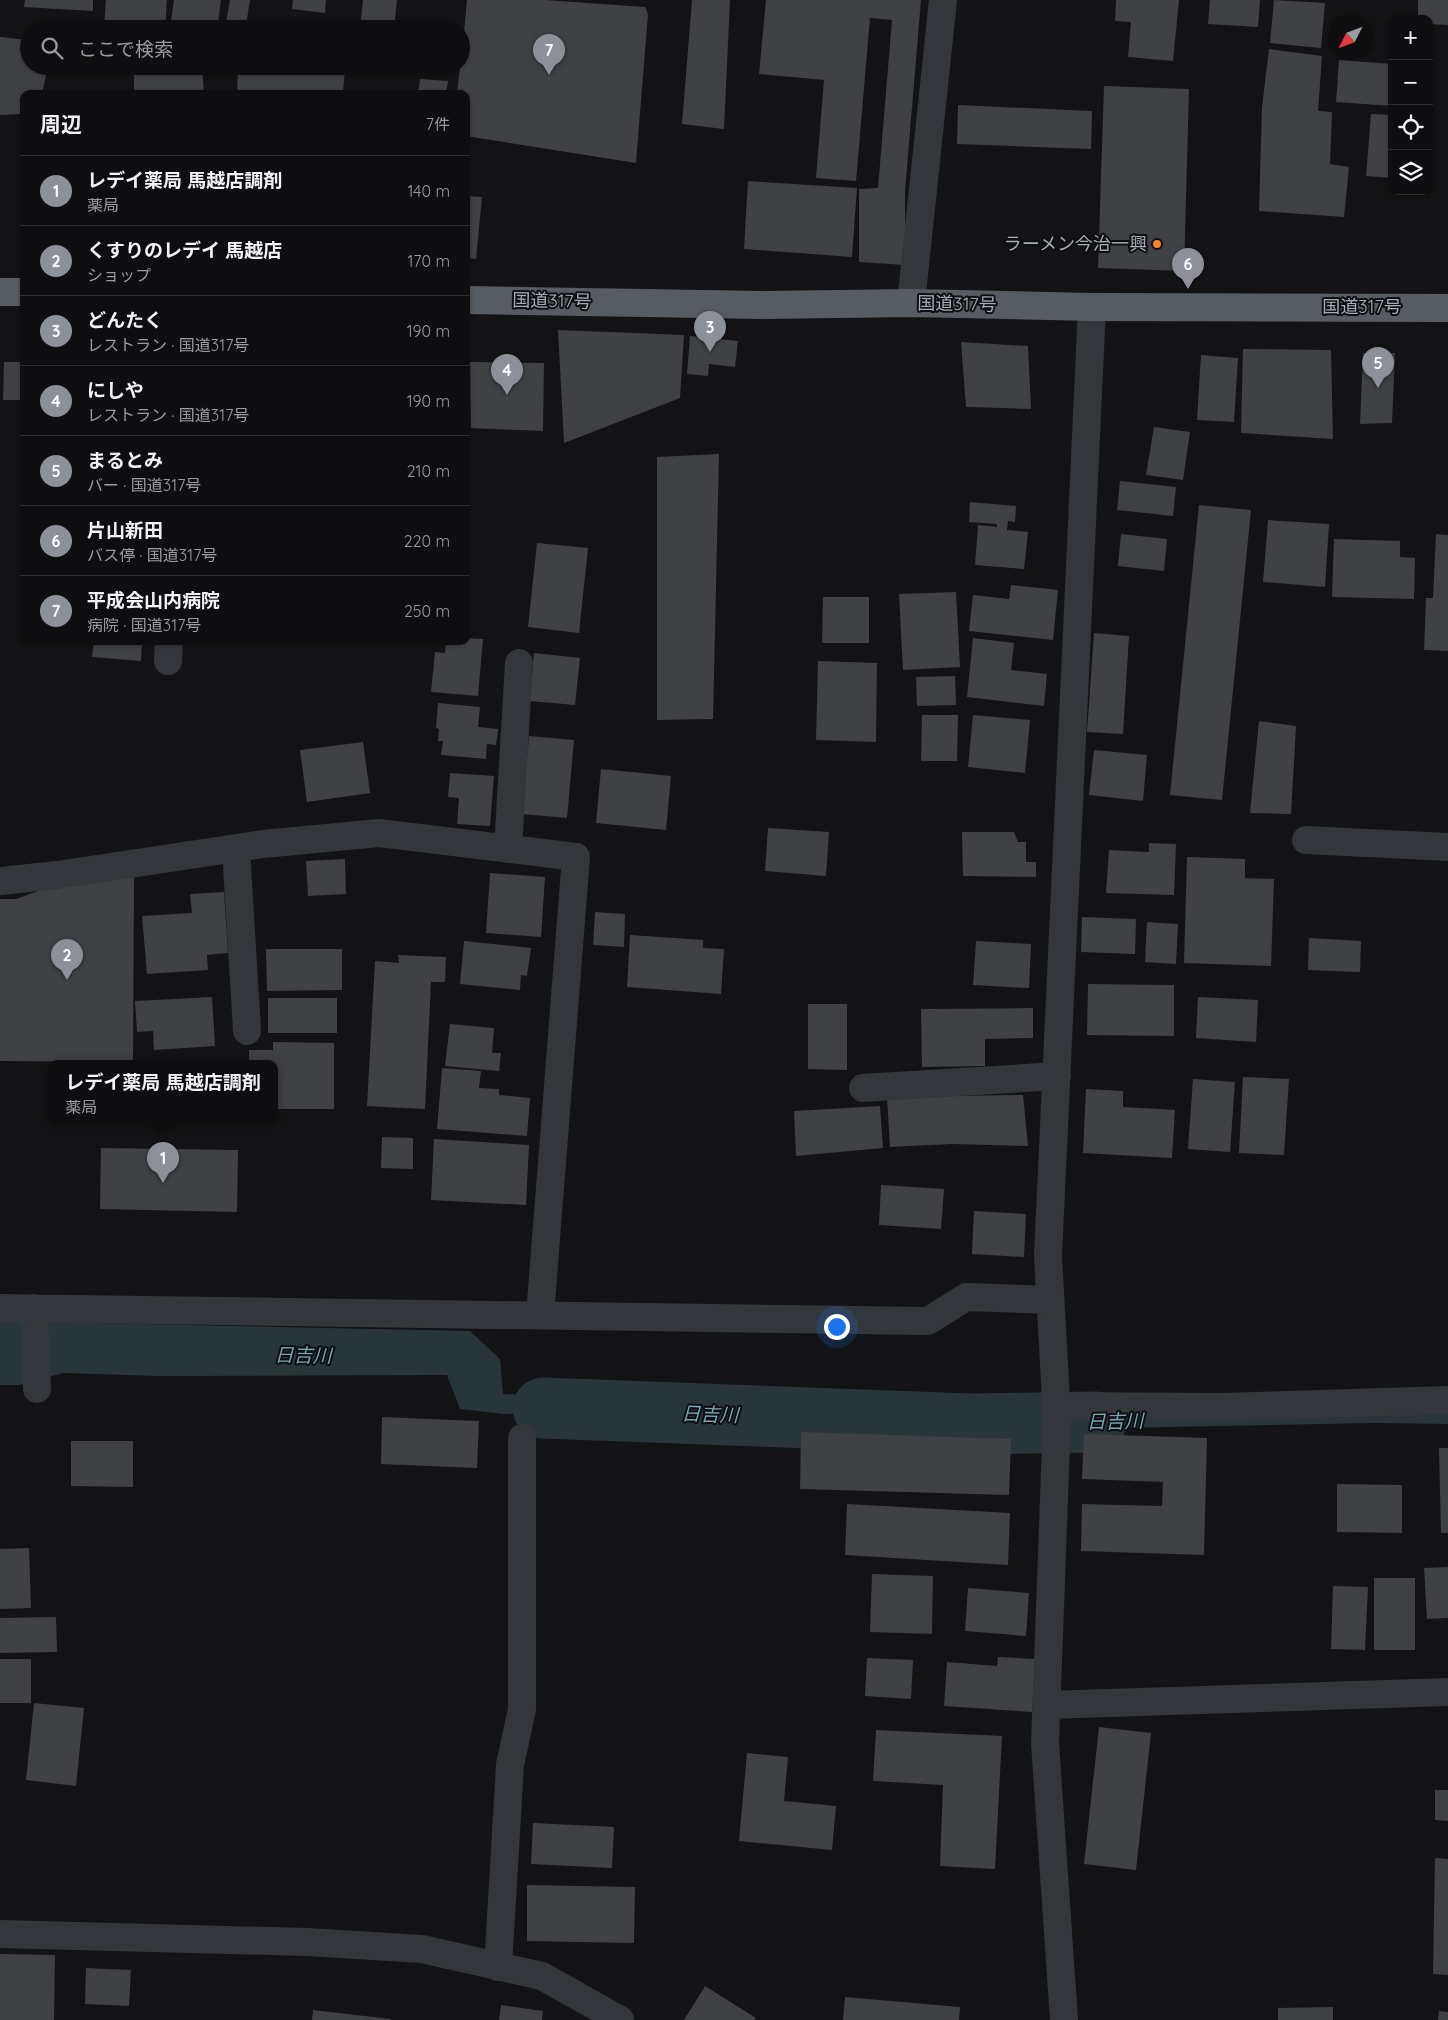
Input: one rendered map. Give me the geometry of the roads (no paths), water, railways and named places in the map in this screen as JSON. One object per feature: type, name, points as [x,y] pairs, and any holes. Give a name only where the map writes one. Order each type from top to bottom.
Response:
[{"type":"highway","points":[[0,292],[20,292]]},
{"type":"highway","name":"国道317号","points":[[470,300],[764,305],[911,302],[1092,307],[1448,308]]},
{"type":"street","points":[[911,302],[943,0]]},
{"type":"street","points":[[1064,2020],[1045,1743],[1056,1422],[1048,1256],[1092,307]]},
{"type":"street","points":[[508,849],[519,663]]},
{"type":"street","points":[[0,881],[57,875],[236,848],[379,833],[576,857],[540,1315]]},
{"type":"street","points":[[1306,840],[1448,847]]},
{"type":"street","points":[[236,848],[247,1032]]},
{"type":"street","points":[[863,1088],[1057,1076]]},
{"type":"street","points":[[0,1308],[34,1310],[928,1321],[966,1297],[1050,1300]]},
{"type":"street","points":[[34,1310],[37,1389]]},
{"type":"street","points":[[1056,1422],[1223,1407],[1448,1400]]},
{"type":"street","points":[[498,1966],[510,1765],[522,1710],[522,1438]]},
{"type":"street","points":[[1046,1705],[1448,1692]]},
{"type":"street","points":[[0,1934],[307,1942],[422,1949],[542,1976],[620,2020]]},
{"type":"water","points":[[0,1321],[470,1331],[500,1359],[503,1394],[1011,1411],[1092,1418],[1448,1412],[1448,1424],[1374,1423],[1120,1428],[628,1411],[504,1414],[460,1409],[447,1375],[158,1376],[63,1373],[19,1385],[0,1385]]},
{"type":"waterway","name":"日吉川","points":[[543,1408],[970,1424],[1096,1422]]},
{"type":"place","name":"平成会山内病院","points":[[549,75]]},
{"type":"place","name":"ラーメン今治一興","points":[[1157,244]]},
{"type":"place","name":"片山新田","points":[[1188,289]]},
{"type":"place","name":"どんたく","points":[[710,352]]},
{"type":"place","name":"まるとみ","points":[[1378,388]]},
{"type":"place","name":"にしや","points":[[507,395]]},
{"type":"place","name":"くすりのレデイ 馬越店","points":[[67,980]]},
{"type":"place","name":"レデイ薬局 馬越店調剤","points":[[163,1183]]}]
